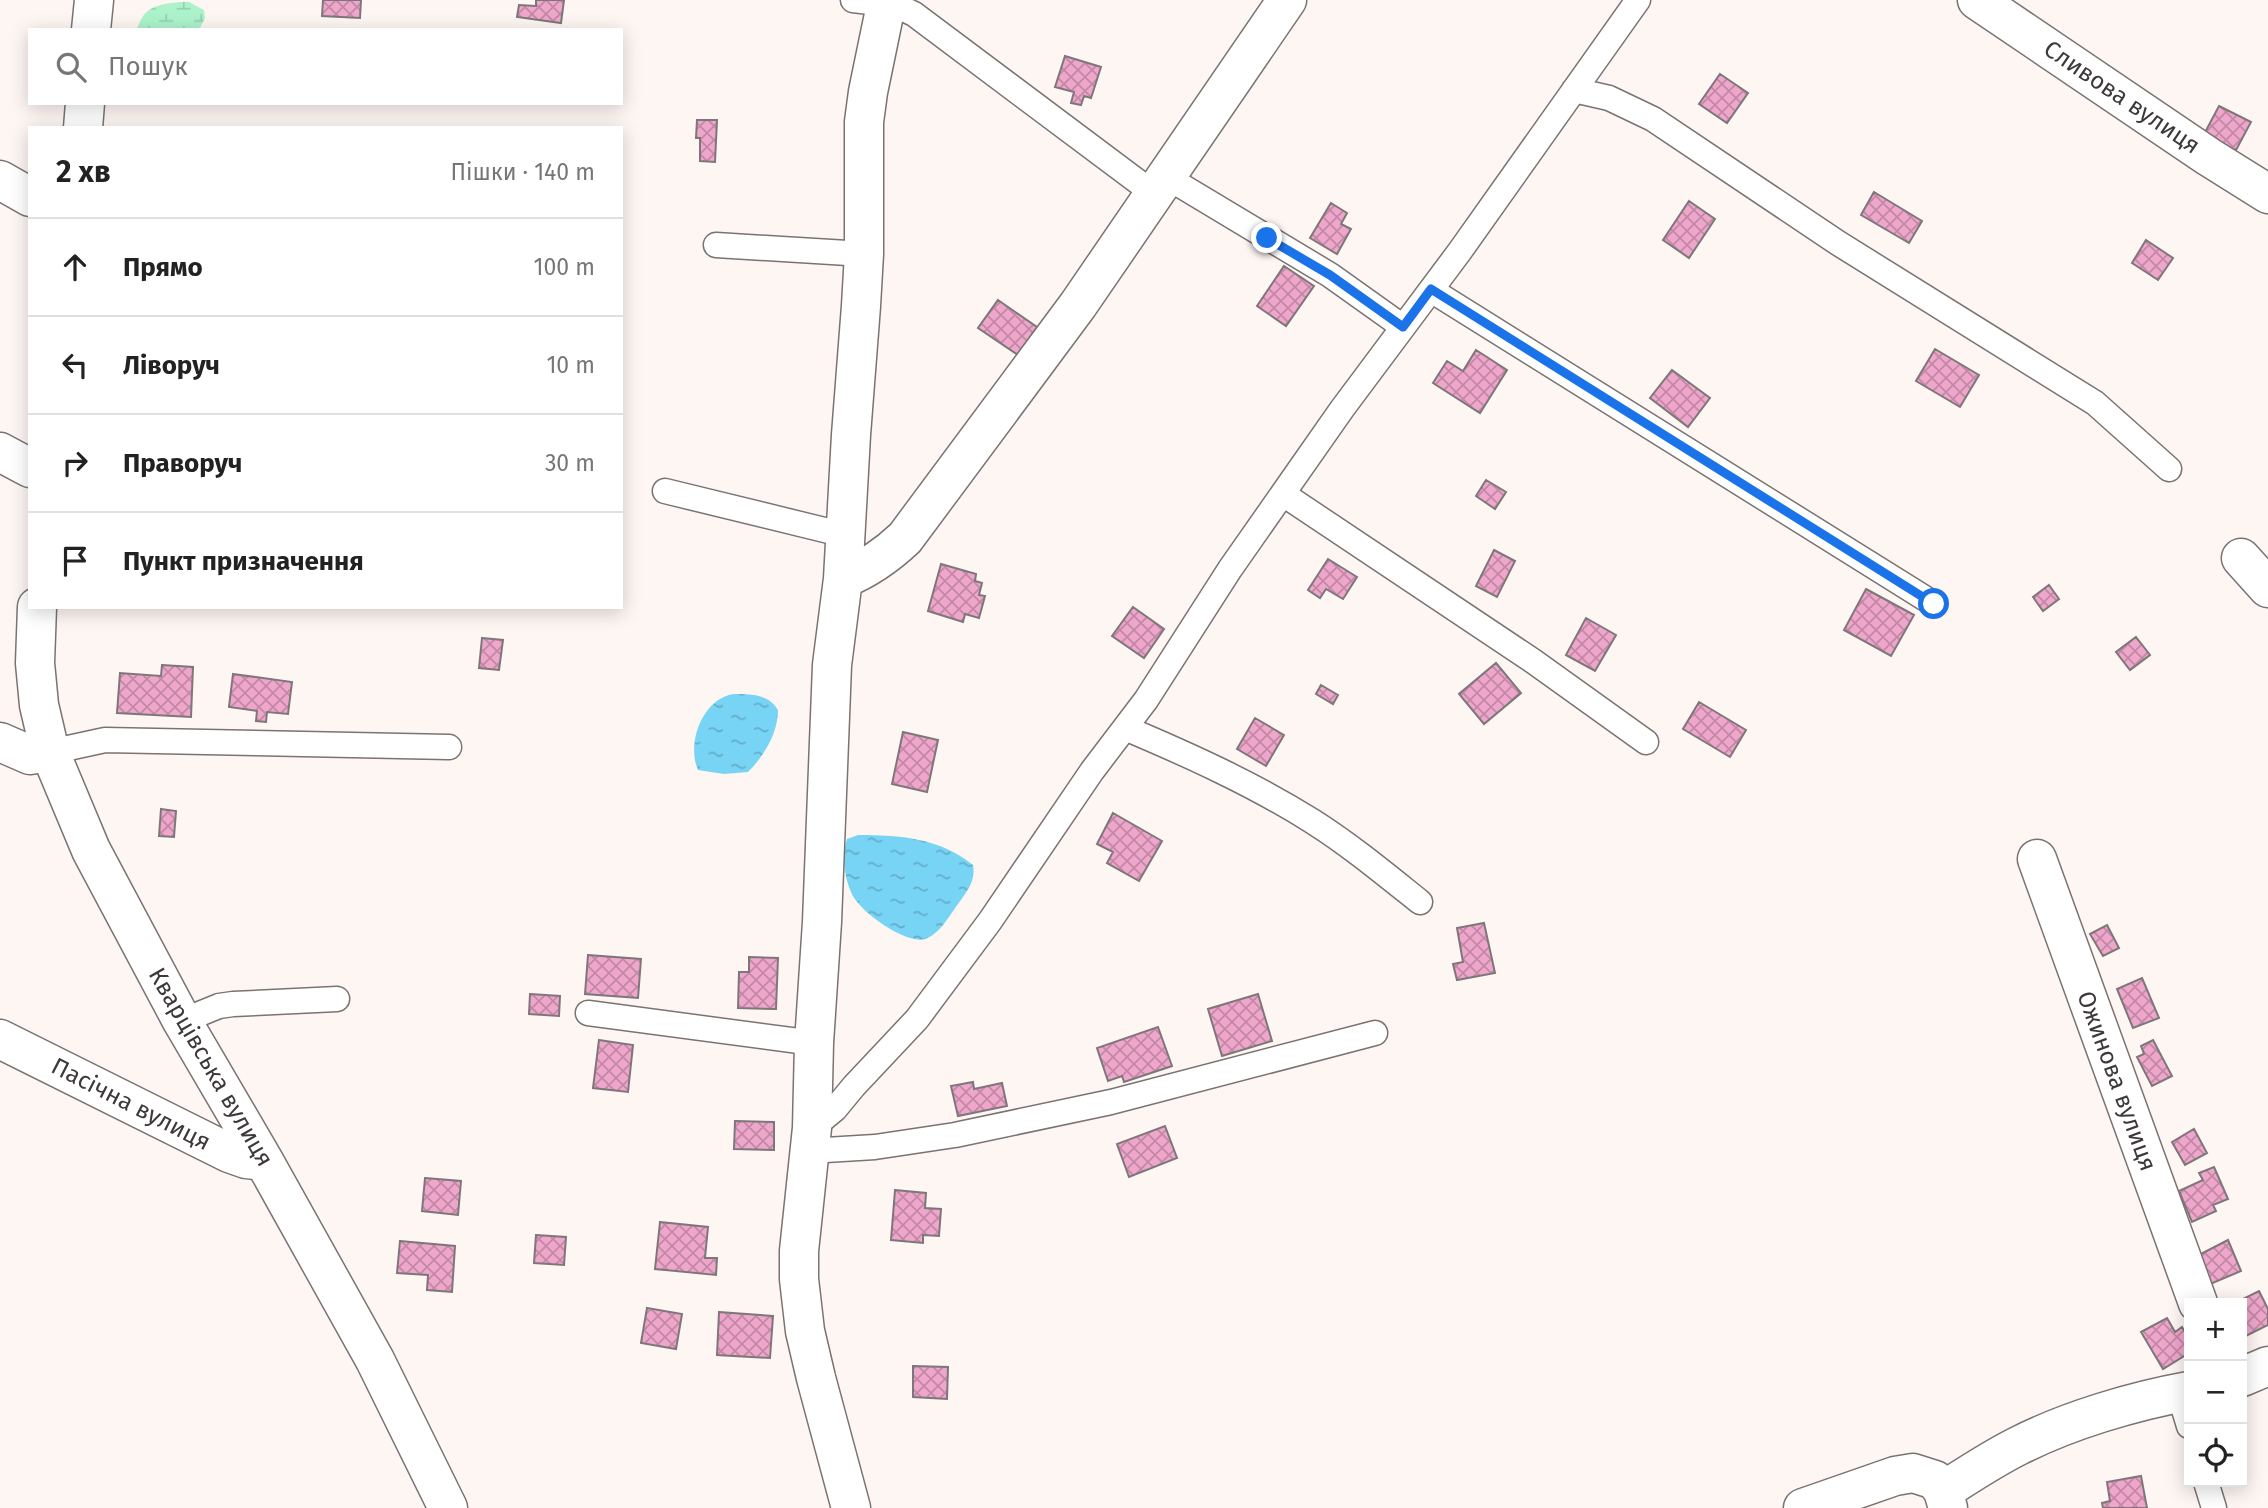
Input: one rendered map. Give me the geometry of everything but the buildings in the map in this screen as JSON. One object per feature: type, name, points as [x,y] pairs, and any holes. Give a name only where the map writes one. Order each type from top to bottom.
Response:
[{"type":"street","points":[[91,28],[94,0]]},
{"type":"street","points":[[843,579],[880,560],[905,538],[1046,350],[1287,0]]},
{"type":"street","name":"Сливова вулиця","points":[[1977,0],[2268,194]]},
{"type":"street","points":[[850,1508],[816,1378],[801,1301],[799,1251],[811,1140],[831,678],[843,579],[864,254],[864,122],[875,1]]},
{"type":"street","points":[[83,126],[85,105]]},
{"type":"street","points":[[0,180],[28,196]]},
{"type":"street","points":[[0,452],[28,467]]},
{"type":"street","points":[[2241,558],[2268,588]]},
{"type":"street","name":"Кварцівська вулиця","points":[[37,609],[35,663],[39,705],[50,752],[92,850],[182,1021],[375,1360],[448,1508]]},
{"type":"street","points":[[0,742],[30,755],[50,752]]},
{"type":"street","name":"Ожинова вулиця","points":[[2037,859],[2196,1298]]},
{"type":"street","name":"Пасічна вулиця","points":[[0,1039],[229,1153],[264,1161]]},
{"type":"street","points":[[2247,1375],[2268,1366]]},
{"type":"street","points":[[1803,1508],[1895,1476],[1913,1473],[1935,1480],[1946,1499],[1996,1458],[2044,1434],[2112,1411],[2184,1403]]},
{"type":"lane","points":[[811,1140],[854,1086],[917,1019],[990,921],[1092,771],[1146,701],[1230,569],[1342,409],[1638,0]]},
{"type":"lane","points":[[875,1],[914,14],[1159,185],[1330,275],[1403,327]]},
{"type":"lane","points":[[1574,90],[1609,98],[1653,119],[1848,250],[2095,403],[2169,469]]},
{"type":"lane","points":[[716,245],[864,254]]},
{"type":"lane","points":[[1431,289],[1934,604]]},
{"type":"lane","points":[[665,491],[845,535]]},
{"type":"lane","points":[[1283,494],[1522,653],[1646,742]]},
{"type":"lane","points":[[1125,728],[1177,750],[1266,794],[1347,845],[1420,902]]},
{"type":"lane","points":[[50,752],[104,740],[449,747]]},
{"type":"lane","points":[[182,1021],[219,1006],[233,1004],[337,999]]},
{"type":"lane","points":[[588,1013],[814,1043]]},
{"type":"lane","points":[[811,1140],[875,1147],[968,1132],[1111,1102],[1375,1033]]},
{"type":"lane","points":[[2208,1487],[2214,1508]]},
{"type":"green space","points":[[189,2],[204,10],[205,18],[200,28],[138,28],[148,11],[166,4]]},
{"type":"water","points":[[734,694],[765,698],[778,710],[776,727],[769,744],[748,772],[724,774],[698,770],[694,747],[700,723],[714,704],[723,697]]},
{"type":"water","points":[[858,835],[919,840],[947,849],[973,865],[972,881],[967,890],[944,924],[930,937],[917,939],[895,932],[862,908],[855,899],[847,879],[844,859],[847,839]]},
{"type":"route","points":[[1267,238],[1330,275],[1403,327],[1431,289],[1934,604]]}]
